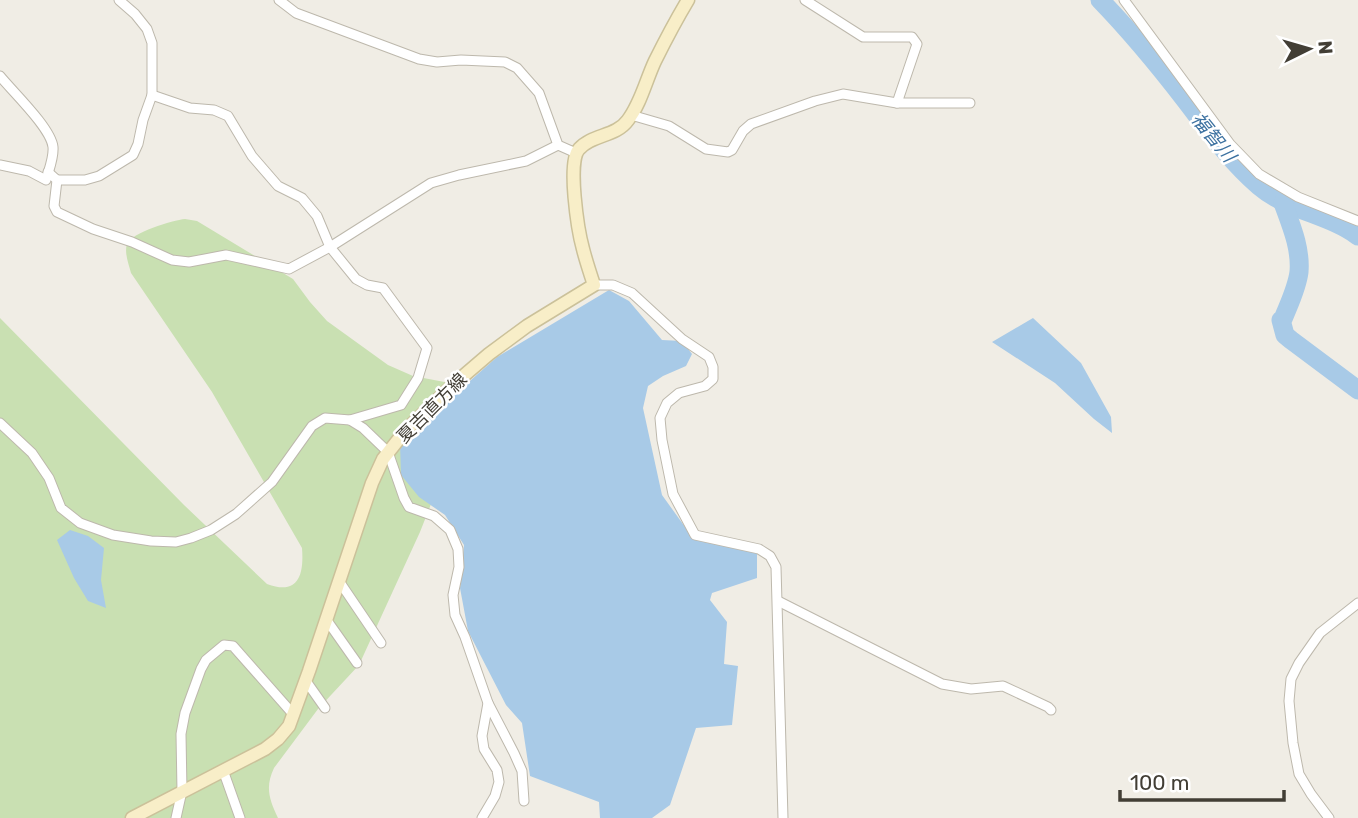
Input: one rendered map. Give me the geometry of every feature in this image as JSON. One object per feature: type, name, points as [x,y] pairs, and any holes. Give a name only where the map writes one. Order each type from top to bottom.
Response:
[{"type":"main road","points":[[594,285],[577,218],[572,169],[576,153],[580,147],[594,139],[620,130],[631,115],[688,0]]},
{"type":"main road","name":"夏吉直方線","points":[[132,818],[265,749],[289,726],[372,482],[383,459],[406,430],[453,384],[489,354],[527,326],[594,285]]},
{"type":"street","points":[[48,172],[57,180],[85,180],[99,176],[133,155],[138,144],[152,95],[152,43],[147,29],[119,0]]},
{"type":"street","points":[[279,0],[296,13],[419,59],[438,62],[505,62],[517,68],[539,93],[558,145],[576,153]]},
{"type":"street","points":[[806,0],[863,37],[912,37],[917,44],[897,103]]},
{"type":"street","points":[[1124,0],[1230,144],[1259,174],[1298,197],[1358,221]]},
{"type":"street","points":[[0,76],[48,132],[53,145],[53,157],[46,180],[29,172],[0,165]]},
{"type":"street","points":[[631,115],[669,126],[706,149],[728,152],[751,124],[843,94],[897,103],[970,103]]},
{"type":"street","points":[[0,423],[32,453],[49,478],[61,508],[80,523],[113,535],[176,542],[211,530],[236,514],[272,482],[312,426],[325,418],[350,420],[401,405],[418,378],[427,348],[383,288],[367,285],[356,279],[330,247],[317,216],[302,198],[278,186],[252,156],[228,116],[214,110],[190,108],[152,95]]},
{"type":"street","points":[[57,180],[54,206],[57,212],[172,260],[188,262],[226,255],[289,269],[330,247],[431,183],[526,161],[558,145]]},
{"type":"street","points":[[594,285],[612,285],[632,293],[682,339],[709,357],[713,367],[713,379],[705,386],[679,393],[667,403],[660,418],[673,494],[695,535],[759,549],[770,556],[776,566],[783,818]]},
{"type":"street","points":[[350,420],[363,428],[388,452],[404,498],[410,507],[434,516],[450,530],[458,549],[460,567],[453,595],[455,615],[488,703],[522,771],[524,801]]},
{"type":"street","points":[[339,581],[381,643]]},
{"type":"street","points":[[778,601],[942,684],[971,689],[1003,686],[1051,710]]},
{"type":"street","points":[[1329,818],[1298,774],[1289,701],[1291,679],[1320,634],[1358,603]]},
{"type":"street","points":[[326,619],[357,663]]},
{"type":"street","points":[[176,818],[182,791],[181,734],[185,713],[206,660],[224,645],[233,646],[293,713]]},
{"type":"street","points":[[306,681],[325,708]]},
{"type":"street","points":[[482,818],[495,796],[499,782],[497,770],[484,749],[482,736],[488,703]]},
{"type":"street","points":[[223,770],[240,818]]},
{"type":"green space","points":[[185,219],[197,221],[293,279],[327,321],[388,365],[413,376],[455,384],[462,393],[452,451],[420,532],[359,665],[318,709],[274,768],[269,793],[278,818],[0,818],[0,318],[184,505],[267,584],[278,587],[293,585],[300,574],[302,548],[212,392],[131,273],[126,251],[130,240],[153,228]]},
{"type":"water","points":[[609,290],[629,301],[662,340],[682,341],[692,354],[686,366],[648,386],[643,408],[662,495],[693,538],[757,553],[757,578],[712,593],[710,600],[727,622],[724,664],[738,666],[732,725],[696,728],[670,805],[652,818],[600,818],[599,802],[530,776],[522,723],[506,705],[468,631],[460,588],[464,545],[445,515],[419,497],[401,475],[400,443],[497,357]]},
{"type":"water","points":[[1033,318],[1081,363],[1111,417],[1112,433],[1055,383],[992,342]]},
{"type":"water","points":[[70,530],[88,536],[104,548],[101,580],[106,608],[88,601],[74,578],[57,540]]},
{"type":"waterway","name":"福智川","points":[[1100,0],[1123,24],[1248,176],[1282,201],[1334,222],[1358,236]]},
{"type":"waterway","points":[[1283,203],[1295,237],[1299,263],[1295,290],[1281,320],[1285,335],[1358,390]]}]
